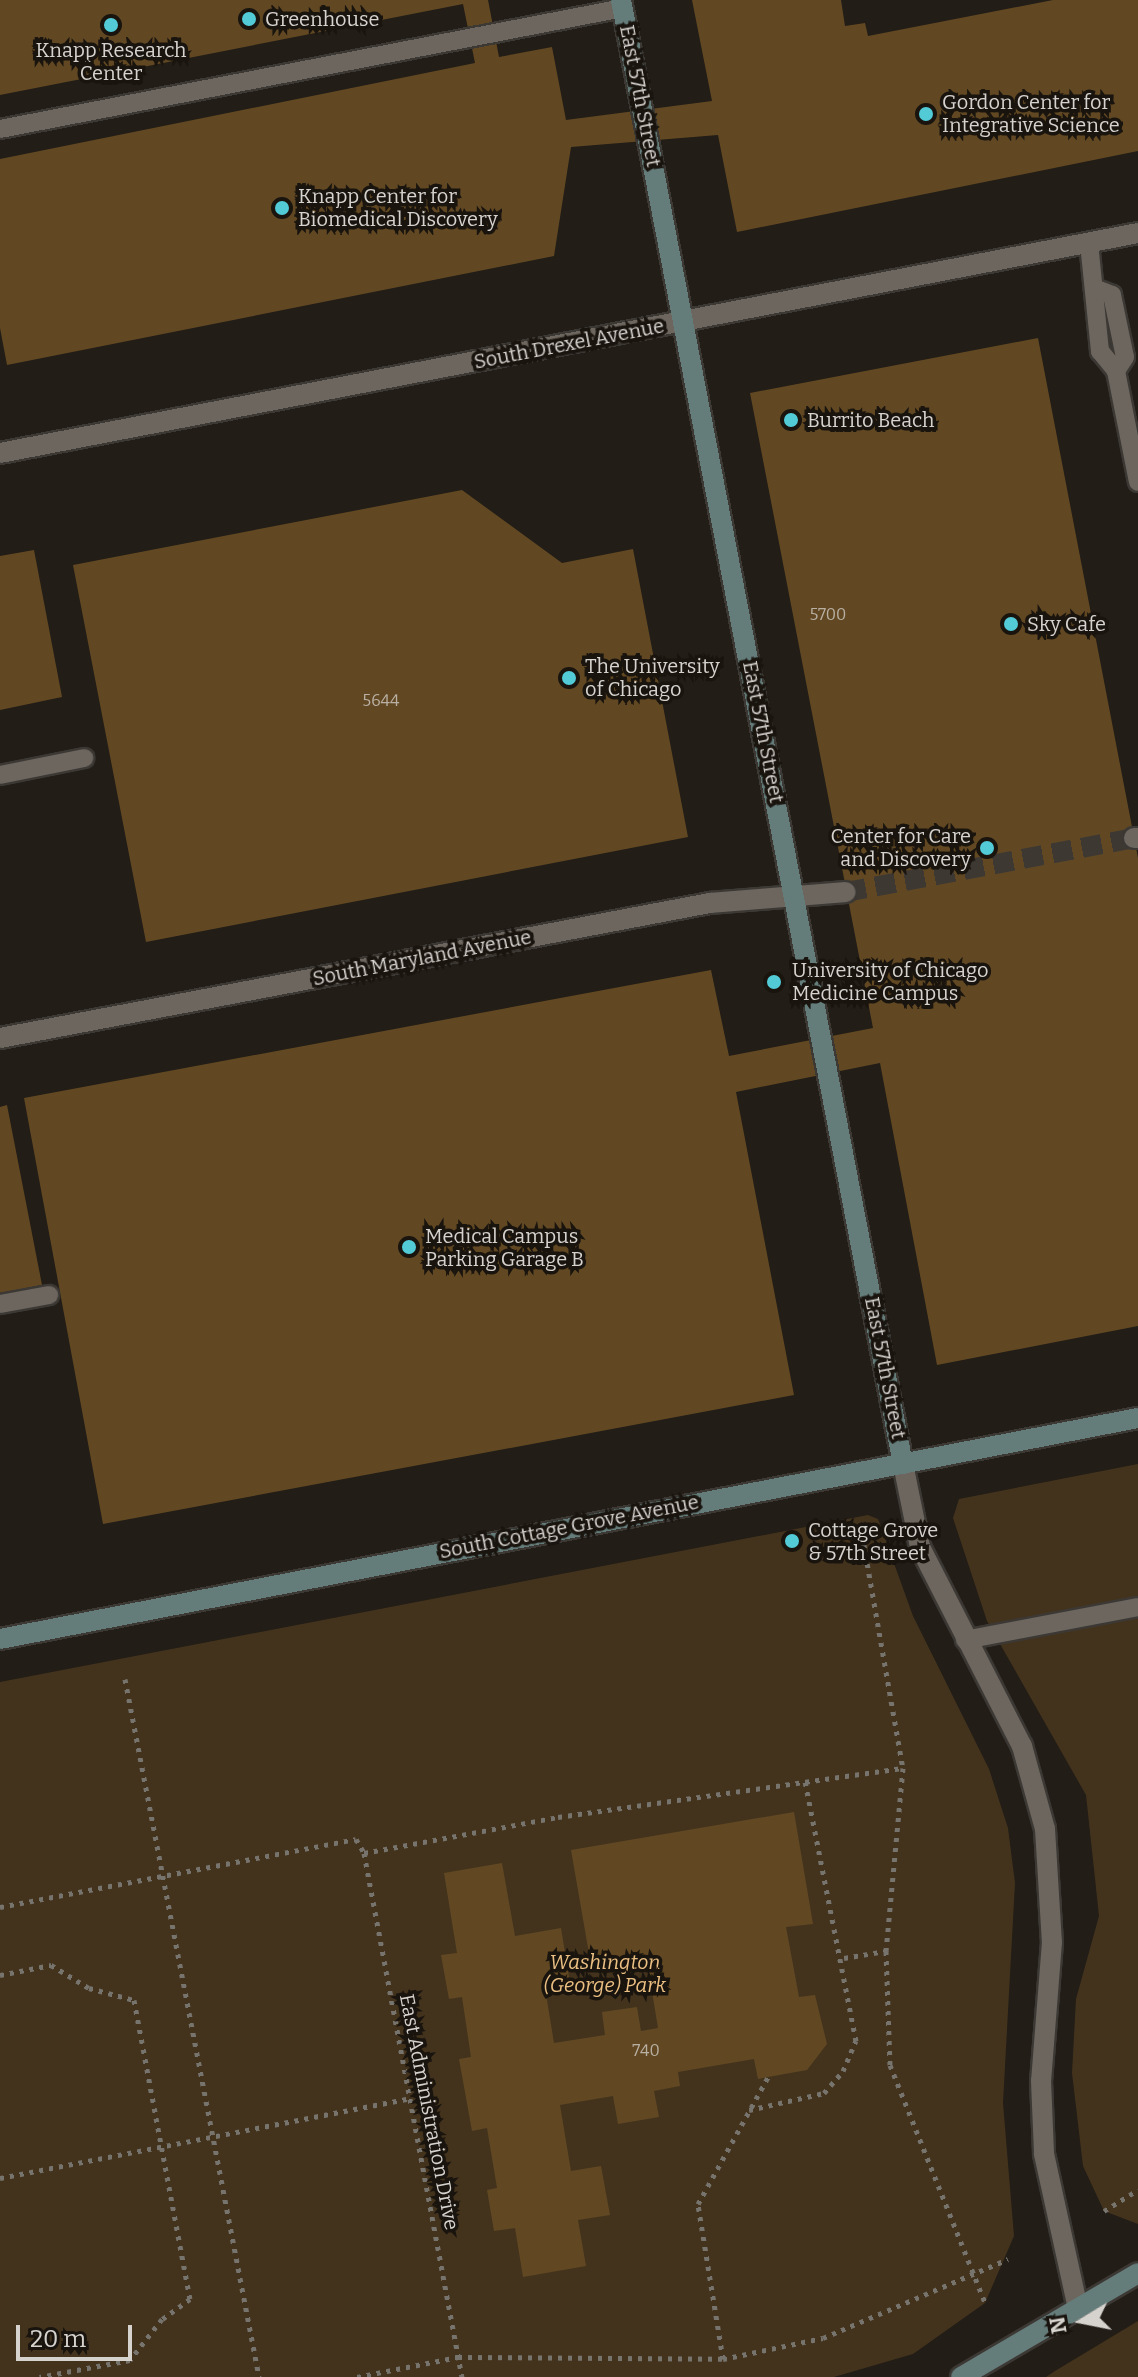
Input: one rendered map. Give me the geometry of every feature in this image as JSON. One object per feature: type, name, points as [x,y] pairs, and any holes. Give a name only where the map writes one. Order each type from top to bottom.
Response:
[{"type":"street","name":"East 57th Street","points":[[622,4],[903,1464]]},
{"type":"street","name":"South Drexel Avenue","points":[[0,453],[1138,233]]},
{"type":"street","name":"South Maryland Avenue","points":[[0,1038],[710,903],[846,892]]},
{"type":"street","name":"South Cottage Grove Avenue","points":[[0,1639],[1138,1418]]},
{"type":"street","points":[[903,1464],[920,1547],[1022,1746],[1045,1829],[1052,1942],[1041,2081],[1044,2154],[1077,2304]]},
{"type":"street","points":[[961,2377],[1077,2304],[1138,2273]]},
{"type":"lane","points":[[0,129],[622,4]]},
{"type":"lane","points":[[1089,243],[1099,290],[1112,295],[1125,357],[1116,371],[1138,482]]},
{"type":"lane","points":[[0,775],[84,758]]},
{"type":"lane","points":[[0,1304],[49,1295]]},
{"type":"lane","points":[[965,1640],[1138,1607]]},
{"type":"path","points":[[862,1534],[903,1768],[886,1951],[897,2094],[985,2303]]},
{"type":"path","points":[[125,1679],[259,2377]]},
{"type":"path","points":[[0,1907],[344,1838],[356,1839],[364,1853],[805,1781],[903,1768]]},
{"type":"path","points":[[749,2110],[808,2100],[843,2071],[856,2021],[844,1958],[835,1945],[805,1781]]},
{"type":"path","name":"East Administration Drive","points":[[364,1853],[462,2377]]},
{"type":"path","points":[[844,1958],[886,1951]]},
{"type":"path","points":[[0,1975],[51,1965],[89,1988],[134,2000],[190,2299],[162,2319],[130,2360],[40,2377]]},
{"type":"path","points":[[723,2359],[698,2204],[768,2077]]},
{"type":"path","points":[[0,2178],[410,2098]]},
{"type":"path","points":[[1104,2211],[1138,2190]]},
{"type":"path","points":[[357,2377],[458,2357],[723,2359],[823,2338],[1008,2259]]},
{"type":"green space","points":[[1138,1464],[1138,2224],[1104,2211],[1083,2166],[1072,2073],[1076,1999],[1099,1916],[1086,1795],[987,1621],[953,1518],[959,1499]]},
{"type":"green space","name":"Washington (George) Park","points":[[868,1515],[878,1519],[913,1616],[989,1769],[1008,1828],[1015,1883],[1003,2103],[1014,2236],[985,2303],[913,2354],[834,2377],[0,2377],[0,1682]]},
{"type":"green space","points":[[1138,2321],[1138,2377],[1046,2377],[1055,2371]]},
{"type":"building","points":[[0,0],[488,0],[499,57],[552,47],[566,120],[712,101],[692,0],[841,0],[845,26],[865,23],[868,36],[1053,0],[1138,0],[1138,151],[737,232],[718,135],[571,147],[554,256],[7,365],[0,328],[0,159],[475,63],[463,4],[0,95]]},
{"type":"building","name":"University of Chicago Medicine Campus","points":[[1038,338],[1138,858],[1138,1326],[937,1365],[880,1063],[736,1092],[794,1395],[103,1524],[24,1098],[711,970],[729,1056],[873,1028],[750,393]]},
{"type":"building","points":[[462,490],[562,563],[633,549],[688,837],[146,942],[73,565]]},
{"type":"building","points":[[34,550],[62,697],[0,710],[0,556]]},
{"type":"building","points":[[7,1105],[42,1285],[0,1293],[0,1107]]},
{"type":"building","points":[[794,1812],[813,1924],[786,1927],[799,1997],[815,1995],[827,2044],[807,2070],[758,2079],[754,2059],[678,2072],[680,2086],[654,2091],[659,2117],[618,2124],[613,2096],[560,2105],[571,2171],[601,2166],[610,2215],[578,2220],[586,2266],[523,2277],[515,2228],[494,2231],[487,2190],[497,2188],[487,2128],[472,2131],[459,2059],[471,2057],[462,1997],[449,1999],[441,1955],[457,1953],[444,1873],[502,1863],[515,1936],[561,1928],[569,1977],[544,1982],[554,2043],[605,2035],[602,2012],[637,2007],[641,2031],[658,2028],[646,1955],[591,1965],[571,1850]]},
{"type":"tunnel","points":[[846,892],[1134,838]]},
{"type":"place","name":"Greenhouse","points":[[249,19]]},
{"type":"place","name":"Knapp Research Center","points":[[111,25]]},
{"type":"place","name":"Gordon Center for Integrative Science","points":[[926,114]]},
{"type":"place","name":"Knapp Center for Biomedical Discovery","points":[[282,208]]},
{"type":"place","name":"Burrito Beach","points":[[791,420]]},
{"type":"place","name":"Sky Cafe","points":[[1011,624]]},
{"type":"place","name":"The University of Chicago","points":[[569,678]]},
{"type":"place","name":"Center for Care and Discovery","points":[[987,848]]},
{"type":"place","name":"University of Chicago Medicine Campus","points":[[774,982]]},
{"type":"place","name":"Medical Campus Parking Garage B","points":[[409,1247]]},
{"type":"place","name":"Cottage Grove & 57th Street","points":[[792,1541]]}]
